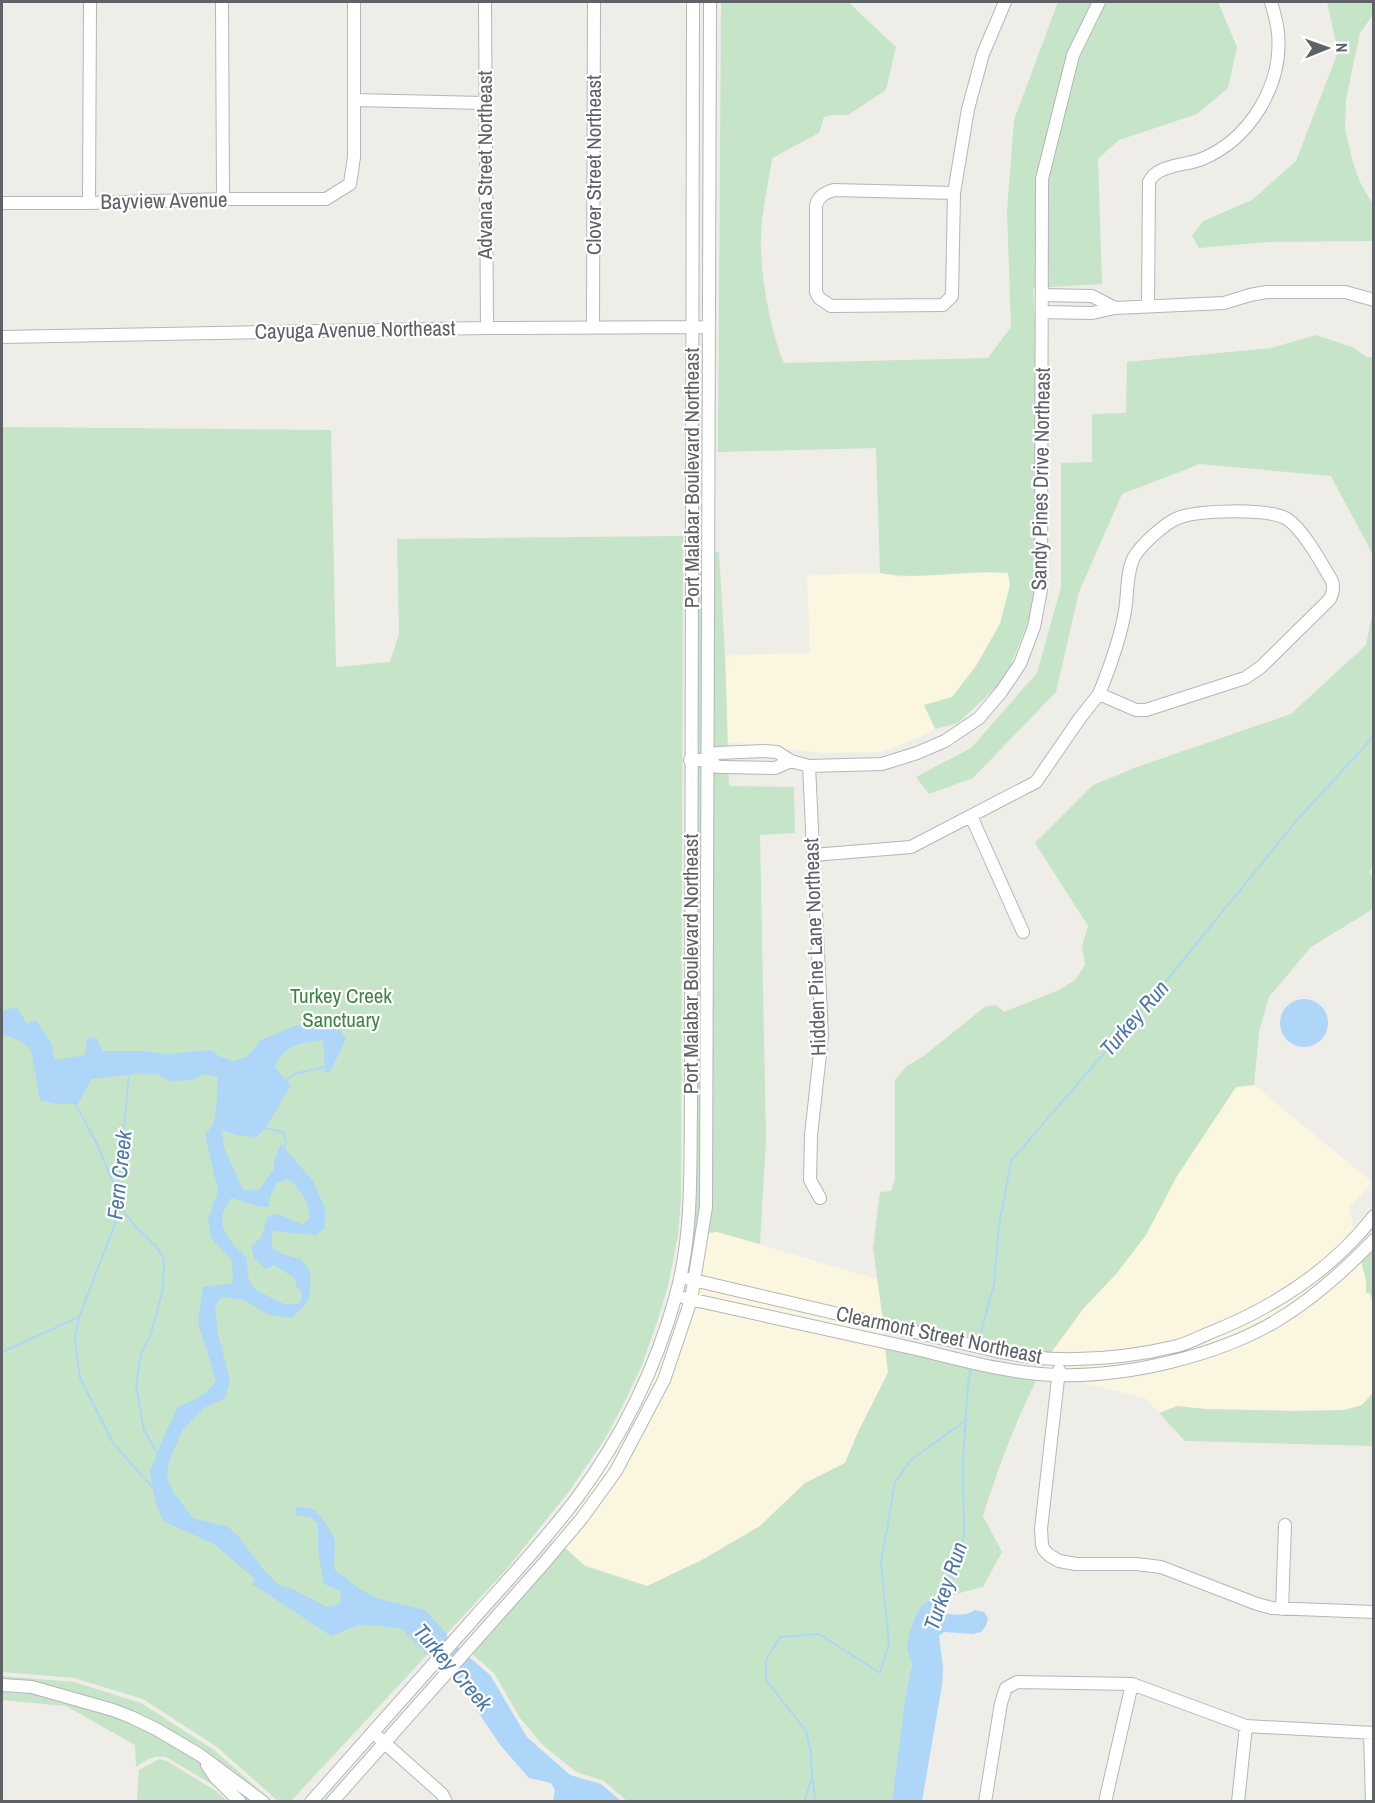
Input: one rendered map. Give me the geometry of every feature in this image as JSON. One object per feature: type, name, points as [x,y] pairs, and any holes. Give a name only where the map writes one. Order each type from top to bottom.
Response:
[{"type":"street","points":[[89,202],[90,2]]},
{"type":"street","points":[[222,2],[223,199]]},
{"type":"street","points":[[354,2],[355,100],[484,102]]},
{"type":"street","name":"Advana Street Northeast","points":[[485,2],[487,328]]},
{"type":"street","name":"Clover Street Northeast","points":[[593,328],[594,2]]},
{"type":"street","name":"Port Malabar Boulevard Northeast","points":[[311,1802],[532,1552],[576,1498],[603,1460],[649,1373],[680,1276],[690,1206],[693,2]]},
{"type":"street","name":"Port Malabar Boulevard Northeast","points":[[332,1802],[582,1518],[616,1471],[664,1380],[691,1300],[706,1207],[710,2]]},
{"type":"street","points":[[954,193],[834,189],[821,196],[816,206],[816,292],[819,298],[831,306],[943,305],[952,296],[954,193],[968,109],[983,54],[1005,2]]},
{"type":"street","name":"Sandy Pines Drive Northeast","points":[[708,760],[717,753],[764,751],[777,752],[791,761],[809,766],[882,764],[945,741],[979,718],[1020,664],[1034,627],[1041,590],[1042,179],[1073,55],[1099,2]]},
{"type":"street","points":[[1148,306],[1150,177],[1160,170],[1201,160],[1219,151],[1252,121],[1264,103],[1272,82],[1279,47],[1278,31],[1271,2]]},
{"type":"street","name":"Bayview Avenue","points":[[2,203],[326,199],[350,184],[354,157],[355,100]]},
{"type":"street","points":[[1042,312],[1092,313],[1115,308],[1224,303],[1266,292],[1345,292],[1374,300]]},
{"type":"street","points":[[1042,295],[1092,296],[1115,308]]},
{"type":"street","points":[[1080,296],[1081,313]]},
{"type":"street","name":"Cayuga Avenue Northeast","points":[[2,337],[487,328],[709,327]]},
{"type":"street","points":[[692,455],[710,455]]},
{"type":"street","points":[[813,855],[911,847],[1036,782],[1080,718],[1100,694],[1118,645],[1126,609],[1129,577],[1136,554],[1176,518],[1209,512],[1277,514],[1288,519],[1297,527],[1332,581],[1334,588],[1330,599],[1261,667],[1245,678],[1146,710],[1136,710],[1100,694]]},
{"type":"street","points":[[690,760],[708,760]]},
{"type":"street","name":"Hidden Pine Lane Northeast","points":[[809,766],[822,1036],[811,1135],[810,1180],[820,1198]]},
{"type":"street","points":[[971,816],[1023,932]]},
{"type":"street","name":"Clearmont Street Northeast","points":[[680,1276],[996,1351],[1060,1359],[1104,1357],[1179,1346],[1235,1324],[1304,1284],[1374,1216]]},
{"type":"street","name":"Clearmont Street Northeast","points":[[675,1296],[993,1366],[1058,1375],[1137,1369],[1183,1359],[1236,1340],[1275,1322],[1315,1295],[1348,1267],[1374,1240]]},
{"type":"street","points":[[1060,1359],[1041,1529],[1042,1545],[1046,1553],[1054,1559],[1067,1563],[1136,1564],[1161,1567],[1257,1604],[1282,1609],[1374,1612]]},
{"type":"street","points":[[649,1373],[664,1380]]},
{"type":"street","points":[[603,1460],[616,1471]]},
{"type":"street","points":[[1282,1609],[1285,1525]]},
{"type":"street","points":[[985,1802],[1001,1702],[1006,1688],[1017,1682],[1132,1684],[1246,1726],[1372,1733],[1372,1802]]},
{"type":"street","points":[[1105,1802],[1132,1684]]},
{"type":"street","points":[[2,1685],[32,1687],[113,1710],[156,1729],[200,1755],[263,1802]]},
{"type":"street","points":[[1238,1802],[1246,1726]]},
{"type":"street","points":[[373,1732],[442,1794],[446,1802]]},
{"type":"street","points":[[200,1755],[216,1777],[240,1802]]},
{"type":"shaded area","points":[[986,571],[1008,572],[1010,585],[1000,624],[976,666],[952,697],[924,705],[935,729],[882,752],[824,753],[728,742],[725,655],[810,653],[807,575],[880,573],[900,577]]},
{"type":"shaded area","points":[[1254,1085],[1372,1182],[1349,1208],[1354,1230],[1327,1258],[1301,1280],[1264,1303],[1178,1341],[1104,1353],[1050,1354],[1083,1309],[1116,1274],[1146,1235],[1177,1176],[1236,1087]]},
{"type":"shaded area","points":[[717,1232],[877,1279],[883,1320],[701,1277],[707,1233]]},
{"type":"shaded area","points":[[1357,1241],[1358,1249],[1312,1291],[1272,1318],[1233,1336],[1181,1355],[1136,1365],[1042,1369],[1045,1363],[1180,1350],[1237,1328],[1270,1310]]},
{"type":"shaded area","points":[[1361,1260],[1366,1293],[1369,1293],[1374,1304],[1373,1393],[1362,1405],[1344,1410],[1322,1411],[1205,1409],[1177,1406],[1159,1413],[1145,1398],[1069,1379],[1238,1344]]},
{"type":"shaded area","points":[[699,1286],[883,1329],[884,1338],[697,1297]]},
{"type":"shaded area","points":[[679,1302],[685,1303],[659,1379],[612,1469],[578,1516],[556,1541],[551,1537],[580,1501]]},
{"type":"shaded area","points":[[695,1305],[885,1347],[888,1372],[845,1463],[805,1484],[760,1526],[702,1560],[647,1586],[585,1565],[564,1547],[620,1474],[643,1432],[669,1381]]},
{"type":"green space","points":[[721,2],[848,2],[896,47],[886,90],[848,115],[824,117],[819,133],[772,158],[762,222],[761,255],[769,313],[784,363],[988,358],[1011,327],[1007,211],[1014,120],[1058,2],[1218,2],[1237,47],[1228,88],[1197,114],[1119,140],[1098,159],[1102,284],[1033,288],[1037,359],[1041,590],[1005,679],[958,723],[935,729],[924,705],[952,697],[976,666],[1000,624],[1010,585],[1008,573],[976,572],[912,576],[880,573],[876,448],[718,452]]},
{"type":"green space","points":[[1327,2],[1373,2],[1373,15],[1360,33],[1346,101],[1345,129],[1353,163],[1361,184],[1373,205],[1373,241],[1267,242],[1199,248],[1192,236],[1203,221],[1252,200],[1296,161],[1338,52]]},
{"type":"green space","points":[[1316,335],[1352,347],[1367,357],[1373,357],[1373,555],[1331,476],[1200,464],[1122,494],[1079,592],[1056,692],[973,778],[929,794],[916,777],[971,748],[1037,673],[1061,587],[1061,463],[1092,462],[1092,414],[1126,413],[1127,362],[1271,348]]},
{"type":"green space","name":"Turkey Creek Sanctuary","points":[[2,427],[331,430],[336,667],[390,662],[399,634],[397,539],[683,536],[681,1198],[678,1235],[668,1286],[657,1322],[642,1365],[625,1401],[605,1439],[570,1490],[505,1571],[291,1801],[278,1801],[217,1747],[143,1699],[74,1678],[2,1672]]},
{"type":"green space","points":[[698,552],[705,552],[702,1106],[700,1207],[697,1234],[691,1235]]},
{"type":"green space","points":[[715,552],[719,552],[729,786],[794,787],[795,833],[760,835],[766,1139],[760,1244],[717,1232],[707,1233]]},
{"type":"green space","points":[[1373,611],[1374,866],[1369,872],[1373,876],[1373,909],[1311,947],[1269,997],[1259,1032],[1254,1085],[1236,1087],[1177,1176],[1146,1235],[1116,1274],[1083,1309],[1050,1354],[997,1346],[883,1320],[873,1248],[880,1192],[891,1191],[895,1179],[895,1080],[907,1066],[925,1055],[986,1006],[996,1005],[1004,1012],[1059,990],[1075,980],[1085,965],[1082,946],[1088,926],[1035,843],[1093,785],[1137,767],[1291,714],[1366,645]]},
{"type":"green space","points":[[1373,1247],[1373,1304],[1370,1293],[1366,1293],[1361,1260]]},
{"type":"green space","points":[[885,1347],[1038,1377],[1008,1445],[983,1516],[1002,1552],[983,1587],[931,1599],[921,1606],[909,1634],[908,1649],[912,1663],[905,1698],[892,1801],[627,1801],[604,1781],[576,1772],[543,1745],[520,1718],[494,1673],[470,1652],[564,1547],[585,1566],[647,1586],[702,1560],[760,1526],[805,1483],[845,1463],[888,1373]]},
{"type":"green space","points":[[1373,1393],[1373,1446],[1185,1441],[1159,1413],[1177,1406],[1205,1409],[1344,1410],[1362,1405]]},
{"type":"green space","points":[[2,1676],[74,1682],[141,1703],[214,1750],[272,1801],[232,1801],[221,1790],[168,1758],[155,1757],[136,1767],[135,1745],[66,1706],[2,1700]]},
{"type":"green space","points":[[159,1759],[167,1761],[219,1793],[227,1801],[137,1801],[139,1770]]},
{"type":"water","points":[[1299,999],[1309,999],[1321,1006],[1328,1018],[1328,1028],[1321,1040],[1309,1047],[1299,1047],[1284,1036],[1280,1028],[1280,1018],[1291,1003]]},
{"type":"water","points":[[17,1007],[27,1024],[36,1020],[52,1045],[55,1060],[85,1055],[87,1038],[97,1038],[102,1051],[143,1051],[167,1054],[211,1050],[233,1061],[247,1057],[261,1040],[289,1028],[311,1021],[335,1023],[346,1039],[330,1072],[325,1073],[322,1040],[293,1046],[282,1054],[275,1068],[291,1085],[263,1131],[257,1137],[240,1136],[222,1130],[224,1148],[243,1190],[259,1190],[274,1169],[274,1162],[281,1144],[313,1181],[325,1208],[325,1228],[316,1235],[272,1231],[272,1248],[282,1254],[300,1259],[310,1270],[309,1297],[303,1307],[291,1318],[269,1315],[244,1300],[221,1297],[215,1307],[218,1334],[230,1380],[225,1398],[202,1409],[182,1431],[169,1461],[167,1478],[173,1492],[193,1518],[228,1527],[279,1585],[295,1590],[327,1607],[340,1604],[341,1591],[324,1584],[318,1552],[318,1523],[310,1517],[295,1515],[296,1507],[316,1511],[335,1540],[334,1569],[361,1590],[376,1598],[425,1610],[447,1634],[447,1638],[490,1675],[527,1737],[570,1775],[601,1784],[621,1801],[553,1801],[555,1790],[551,1783],[529,1778],[501,1746],[459,1684],[402,1629],[358,1625],[331,1636],[252,1584],[255,1579],[214,1544],[163,1521],[155,1501],[150,1472],[178,1407],[204,1394],[216,1380],[198,1323],[203,1287],[233,1283],[232,1260],[211,1238],[208,1219],[218,1191],[205,1134],[210,1129],[215,1115],[218,1077],[205,1074],[191,1080],[171,1081],[156,1074],[136,1074],[91,1079],[78,1104],[56,1104],[40,1100],[31,1050],[19,1040],[2,1034],[2,1011]],"holes":[[[288,1179],[306,1201],[310,1217],[303,1225],[279,1214],[268,1216],[261,1238],[251,1246],[254,1258],[266,1269],[274,1265],[294,1278],[303,1294],[299,1304],[284,1304],[256,1290],[249,1281],[246,1257],[227,1236],[222,1220],[231,1198],[268,1207],[277,1183]]]},
{"type":"water","points":[[935,1599],[936,1605],[945,1614],[964,1614],[975,1610],[984,1612],[988,1618],[981,1632],[973,1634],[944,1632],[939,1636],[943,1667],[942,1685],[922,1801],[892,1801],[905,1698],[912,1664],[907,1649],[909,1634],[921,1606]]},
{"type":"waterway","name":"Turkey Run","points":[[979,1339],[994,1284],[999,1226],[1011,1161],[1167,980],[1297,820],[1374,736]]},
{"type":"waterway","name":"Turkey Creek","points":[[286,1081],[294,1074],[324,1067]]},
{"type":"waterway","name":"Fern Creek","points":[[118,1193],[129,1073]]},
{"type":"waterway","points":[[75,1103],[97,1144],[118,1194],[120,1207],[135,1226],[156,1246],[164,1259],[163,1289],[150,1337],[141,1353],[136,1386],[144,1430],[158,1455]]},
{"type":"waterway","name":"Turkey Creek","points":[[265,1128],[283,1132],[286,1142],[284,1149]]},
{"type":"waterway","name":"Fern Creek","points":[[2,1352],[79,1317],[115,1224],[118,1199]]},
{"type":"waterway","name":"Fern Creek","points":[[79,1317],[75,1339],[80,1378],[113,1443],[153,1488]]},
{"type":"waterway","name":"Turkey Run","points":[[938,1608],[964,1537],[963,1461],[968,1383],[971,1370]]},
{"type":"waterway","points":[[804,1802],[812,1778],[811,1753],[806,1731],[766,1680],[766,1660],[780,1637],[819,1634],[880,1673],[889,1643],[881,1563],[895,1482],[912,1459],[965,1421]]},
{"type":"waterway","points":[[813,1780],[815,1802]]}]
